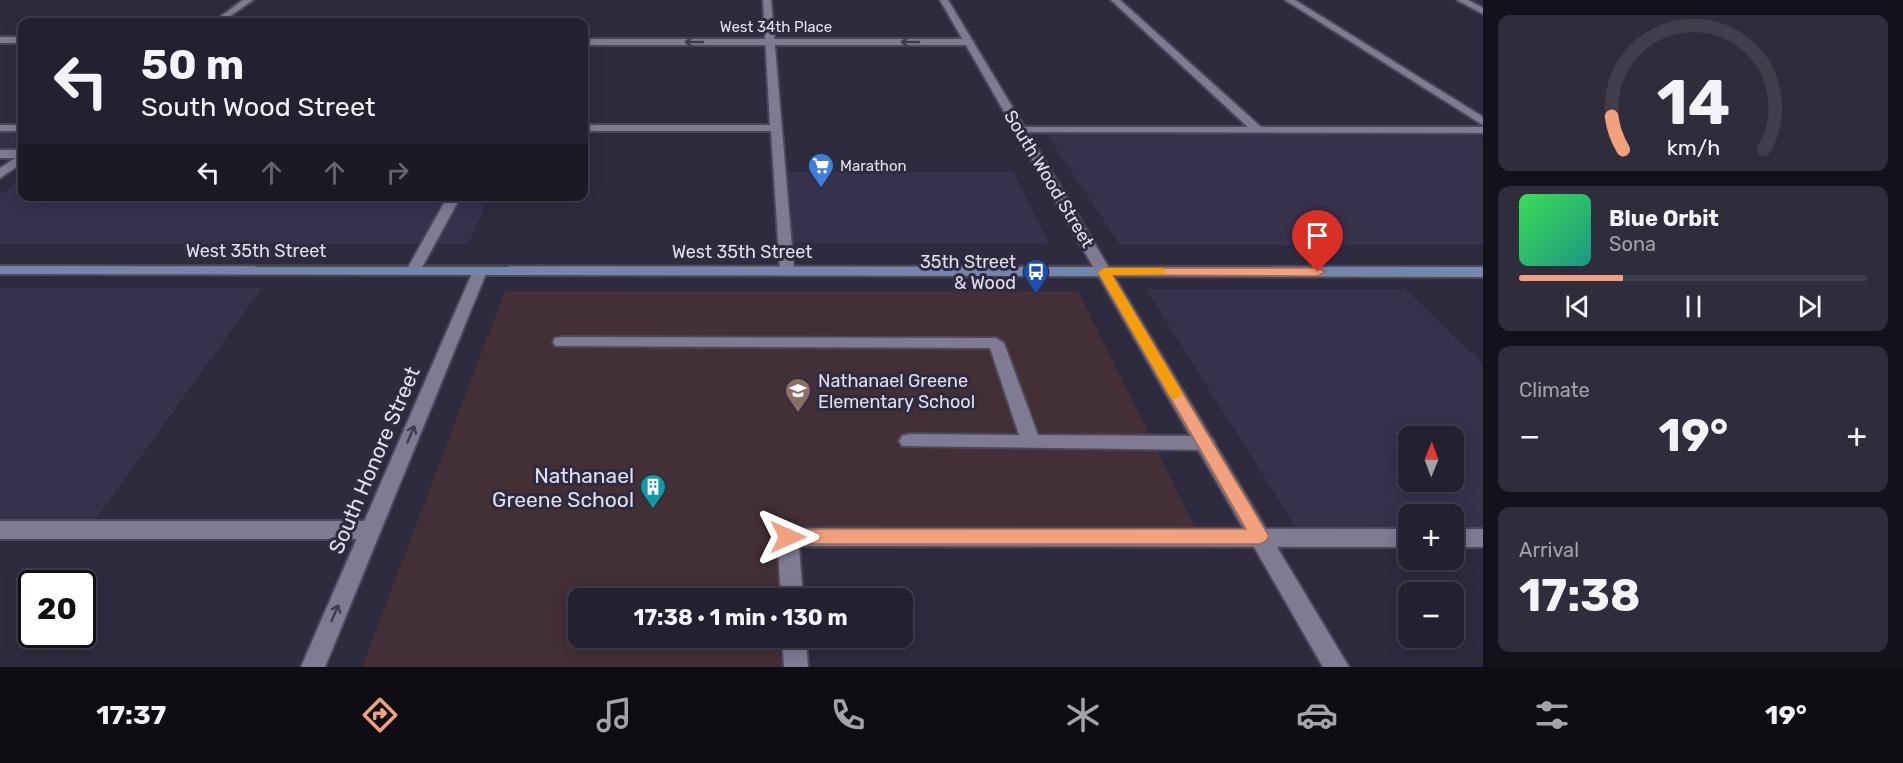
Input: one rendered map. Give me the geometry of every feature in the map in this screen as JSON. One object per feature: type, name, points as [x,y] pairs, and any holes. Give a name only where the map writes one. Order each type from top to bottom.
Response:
[{"type":"main road","name":"West 35th Street","points":[[0,270],[1483,272]]},
{"type":"street","points":[[223,18],[249,0]]},
{"type":"street","points":[[767,0],[787,271]]},
{"type":"street","name":"South Wood Street","points":[[944,0],[1337,667]]},
{"type":"street","points":[[1115,0],[1258,130]]},
{"type":"street","points":[[1289,0],[1483,122]]},
{"type":"street","points":[[1461,0],[1483,10]]},
{"type":"street","points":[[0,40],[18,40]]},
{"type":"street","name":"West 34th Place","points":[[588,42],[969,42]]},
{"type":"street","points":[[0,128],[18,128]]},
{"type":"street","points":[[588,128],[776,128]]},
{"type":"street","points":[[1020,130],[1483,130]]},
{"type":"street","points":[[0,154],[18,154]]},
{"type":"street","points":[[0,174],[18,161]]},
{"type":"street","points":[[414,271],[452,201]]},
{"type":"street","name":"South Honore Street","points":[[313,667],[480,271]]},
{"type":"street","points":[[561,342],[996,344],[1030,441]]},
{"type":"street","points":[[909,441],[1205,443]]},
{"type":"street","points":[[0,530],[370,531]]},
{"type":"street","points":[[791,588],[788,537],[1398,538]]},
{"type":"street","points":[[1464,538],[1483,538]]},
{"type":"street","points":[[795,648],[796,667]]},
{"type":"shaded area","points":[[0,127],[18,127],[18,147],[0,159]]},
{"type":"shaded area","points":[[1044,130],[1471,130],[1483,138],[1483,245],[1120,245]]},
{"type":"shaded area","points":[[779,172],[1013,172],[1049,243],[784,243]]},
{"type":"shaded area","points":[[18,181],[18,201],[487,201],[468,244],[0,244],[0,195]]},
{"type":"shaded area","points":[[0,288],[262,288],[88,530],[0,530]]},
{"type":"shaded area","points":[[1146,289],[1405,289],[1483,364],[1483,538],[1464,538],[1464,504],[1398,504],[1398,538],[1302,537]]},
{"type":"shaded area","name":"Nathanael Greene Elementary School","points":[[505,291],[1078,291],[1200,537],[788,537],[791,588],[568,588],[568,648],[795,648],[796,667],[362,667]]},
{"type":"slow traffic","points":[[1161,272],[1104,272],[1176,394]]},
{"type":"place","name":"Marathon","points":[[821,189]]},
{"type":"place","name":"35th Street & Wood","points":[[1036,295]]},
{"type":"place","name":"Nathanael Greene Elementary School","points":[[798,414]]},
{"type":"place","name":"Nathanael Greene School","points":[[653,510]]},
{"type":"route","points":[[788,537],[1260,536],[1104,272],[1318,272]]}]
